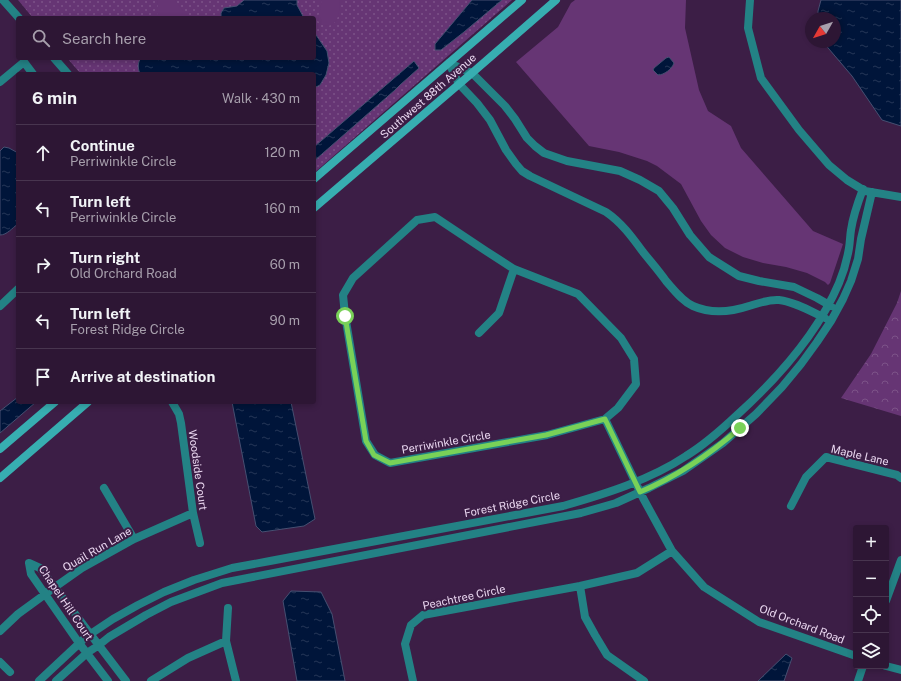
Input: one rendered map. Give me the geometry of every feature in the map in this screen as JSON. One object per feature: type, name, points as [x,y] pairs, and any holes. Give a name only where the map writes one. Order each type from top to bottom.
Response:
[{"type":"main road","name":"Southwest 88th Avenue","points":[[316,177],[522,0]]},
{"type":"main road","name":"Southwest 88th Avenue","points":[[316,206],[556,0]]},
{"type":"main road","points":[[0,449],[53,404]]},
{"type":"main road","points":[[0,478],[86,404]]},
{"type":"street","points":[[3,0],[17,16]]},
{"type":"street","points":[[750,0],[748,28],[761,78],[799,130],[829,164],[847,180],[865,191],[901,197]]},
{"type":"street","points":[[56,60],[66,72]]},
{"type":"street","points":[[0,82],[24,62],[32,72]]},
{"type":"street","points":[[450,63],[472,73],[505,106],[516,119],[527,138],[544,153],[567,161],[620,171],[640,180],[659,191],[673,208],[690,235],[709,257],[739,276],[794,287],[837,310]]},
{"type":"street","points":[[450,63],[459,84],[477,103],[490,120],[506,150],[522,172],[616,218],[673,289],[685,301],[693,306],[712,311],[726,312],[758,303],[778,300],[793,303],[831,321]]},
{"type":"street","name":"Forest Ridge Circle","points":[[39,681],[79,643],[91,634],[119,616],[164,592],[194,580],[232,568],[563,506],[600,495],[649,476],[686,457],[714,436],[748,406],[777,377],[806,340],[828,304],[839,282],[850,246],[850,231],[853,218],[863,189]]},
{"type":"street","name":"Forest Ridge Circle","points":[[56,681],[87,653],[109,637],[146,615],[171,602],[222,583],[581,513],[616,503],[683,471],[723,443],[746,424],[782,387],[817,342],[831,321],[851,281],[858,259],[872,192]]},
{"type":"street","name":"Perriwinkle Circle","points":[[435,217],[514,269],[578,294],[621,338],[634,359],[636,384],[618,408],[605,419],[546,435],[390,463],[374,455],[366,441],[345,316],[343,295],[353,278],[418,220],[435,217]]},
{"type":"street","points":[[479,333],[499,313],[514,269]]},
{"type":"street","points":[[0,306],[16,291]]},
{"type":"street","name":"Woodside Court","points":[[173,404],[179,414],[181,423],[193,513],[200,543]]},
{"type":"street","name":"Old Orchard Road","points":[[605,419],[640,492],[672,551],[704,587],[759,622],[853,655]]},
{"type":"street","name":"Maple Lane","points":[[791,506],[806,477],[826,457],[896,475],[901,478]]},
{"type":"street","points":[[104,488],[134,540]]},
{"type":"street","name":"Quail Run Lane","points":[[0,631],[18,614],[82,568],[134,540],[193,513]]},
{"type":"street","name":"Peachtree Circle","points":[[413,681],[406,644],[411,625],[423,615],[580,586],[636,573],[672,551]]},
{"type":"street","points":[[887,597],[901,560]]},
{"type":"street","name":"Chapel Hill Court","points":[[108,681],[79,643],[31,574],[29,563],[40,568],[126,681]]},
{"type":"street","points":[[580,586],[585,617],[607,655],[644,681]]},
{"type":"street","points":[[228,608],[226,642],[236,681]]},
{"type":"street","points":[[151,681],[188,658],[226,642]]},
{"type":"street","points":[[0,662],[10,672]]},
{"type":"street","points":[[889,667],[901,670]]},
{"type":"street","points":[[858,681],[862,669]]},
{"type":"green space","points":[[18,0],[512,0],[316,171],[316,72],[79,72],[69,60],[316,60],[316,16],[31,16]]},
{"type":"green space","points":[[158,0],[175,0],[183,11],[183,16],[157,16]]},
{"type":"green space","points":[[321,0],[340,0],[338,16],[331,25],[325,26],[318,21]]},
{"type":"green space","points":[[575,0],[686,0],[685,28],[699,90],[708,111],[731,126],[741,148],[813,231],[843,244],[828,285],[807,273],[743,257],[725,248],[711,235],[701,221],[681,184],[657,166],[647,161],[619,152],[589,146],[516,62],[558,27],[571,3]]},
{"type":"green space","points":[[901,291],[901,416],[841,398],[871,354],[897,303]]},
{"type":"water","points":[[244,0],[297,0],[297,5],[303,16],[221,16],[224,8],[237,6]]},
{"type":"water","points":[[472,0],[502,0],[441,50],[435,50],[435,44]]},
{"type":"water","points":[[821,0],[901,0],[901,126],[882,120],[852,76],[828,48],[841,48],[841,12],[818,11]]},
{"type":"water","points":[[316,35],[327,51],[329,63],[326,75],[320,85],[316,87],[316,72],[140,72],[138,64],[140,60],[316,60]]},
{"type":"water","points":[[669,57],[674,63],[673,65],[665,73],[658,75],[653,70],[654,68]]},
{"type":"water","points":[[414,61],[419,68],[316,159],[316,145]]},
{"type":"water","points":[[4,147],[16,152],[16,226],[3,235],[0,235],[0,151]]},
{"type":"water","points":[[16,399],[16,404],[34,404],[0,433],[0,411]]},
{"type":"water","points":[[232,404],[291,404],[315,519],[304,526],[262,532],[256,526]]},
{"type":"water","points":[[291,591],[321,592],[332,614],[345,681],[297,681],[283,601]]},
{"type":"water","points":[[786,654],[792,658],[784,681],[758,681]]},
{"type":"route","points":[[345,316],[366,441],[374,455],[390,463],[546,435],[605,419],[640,492],[683,471],[706,456],[740,428]]}]
